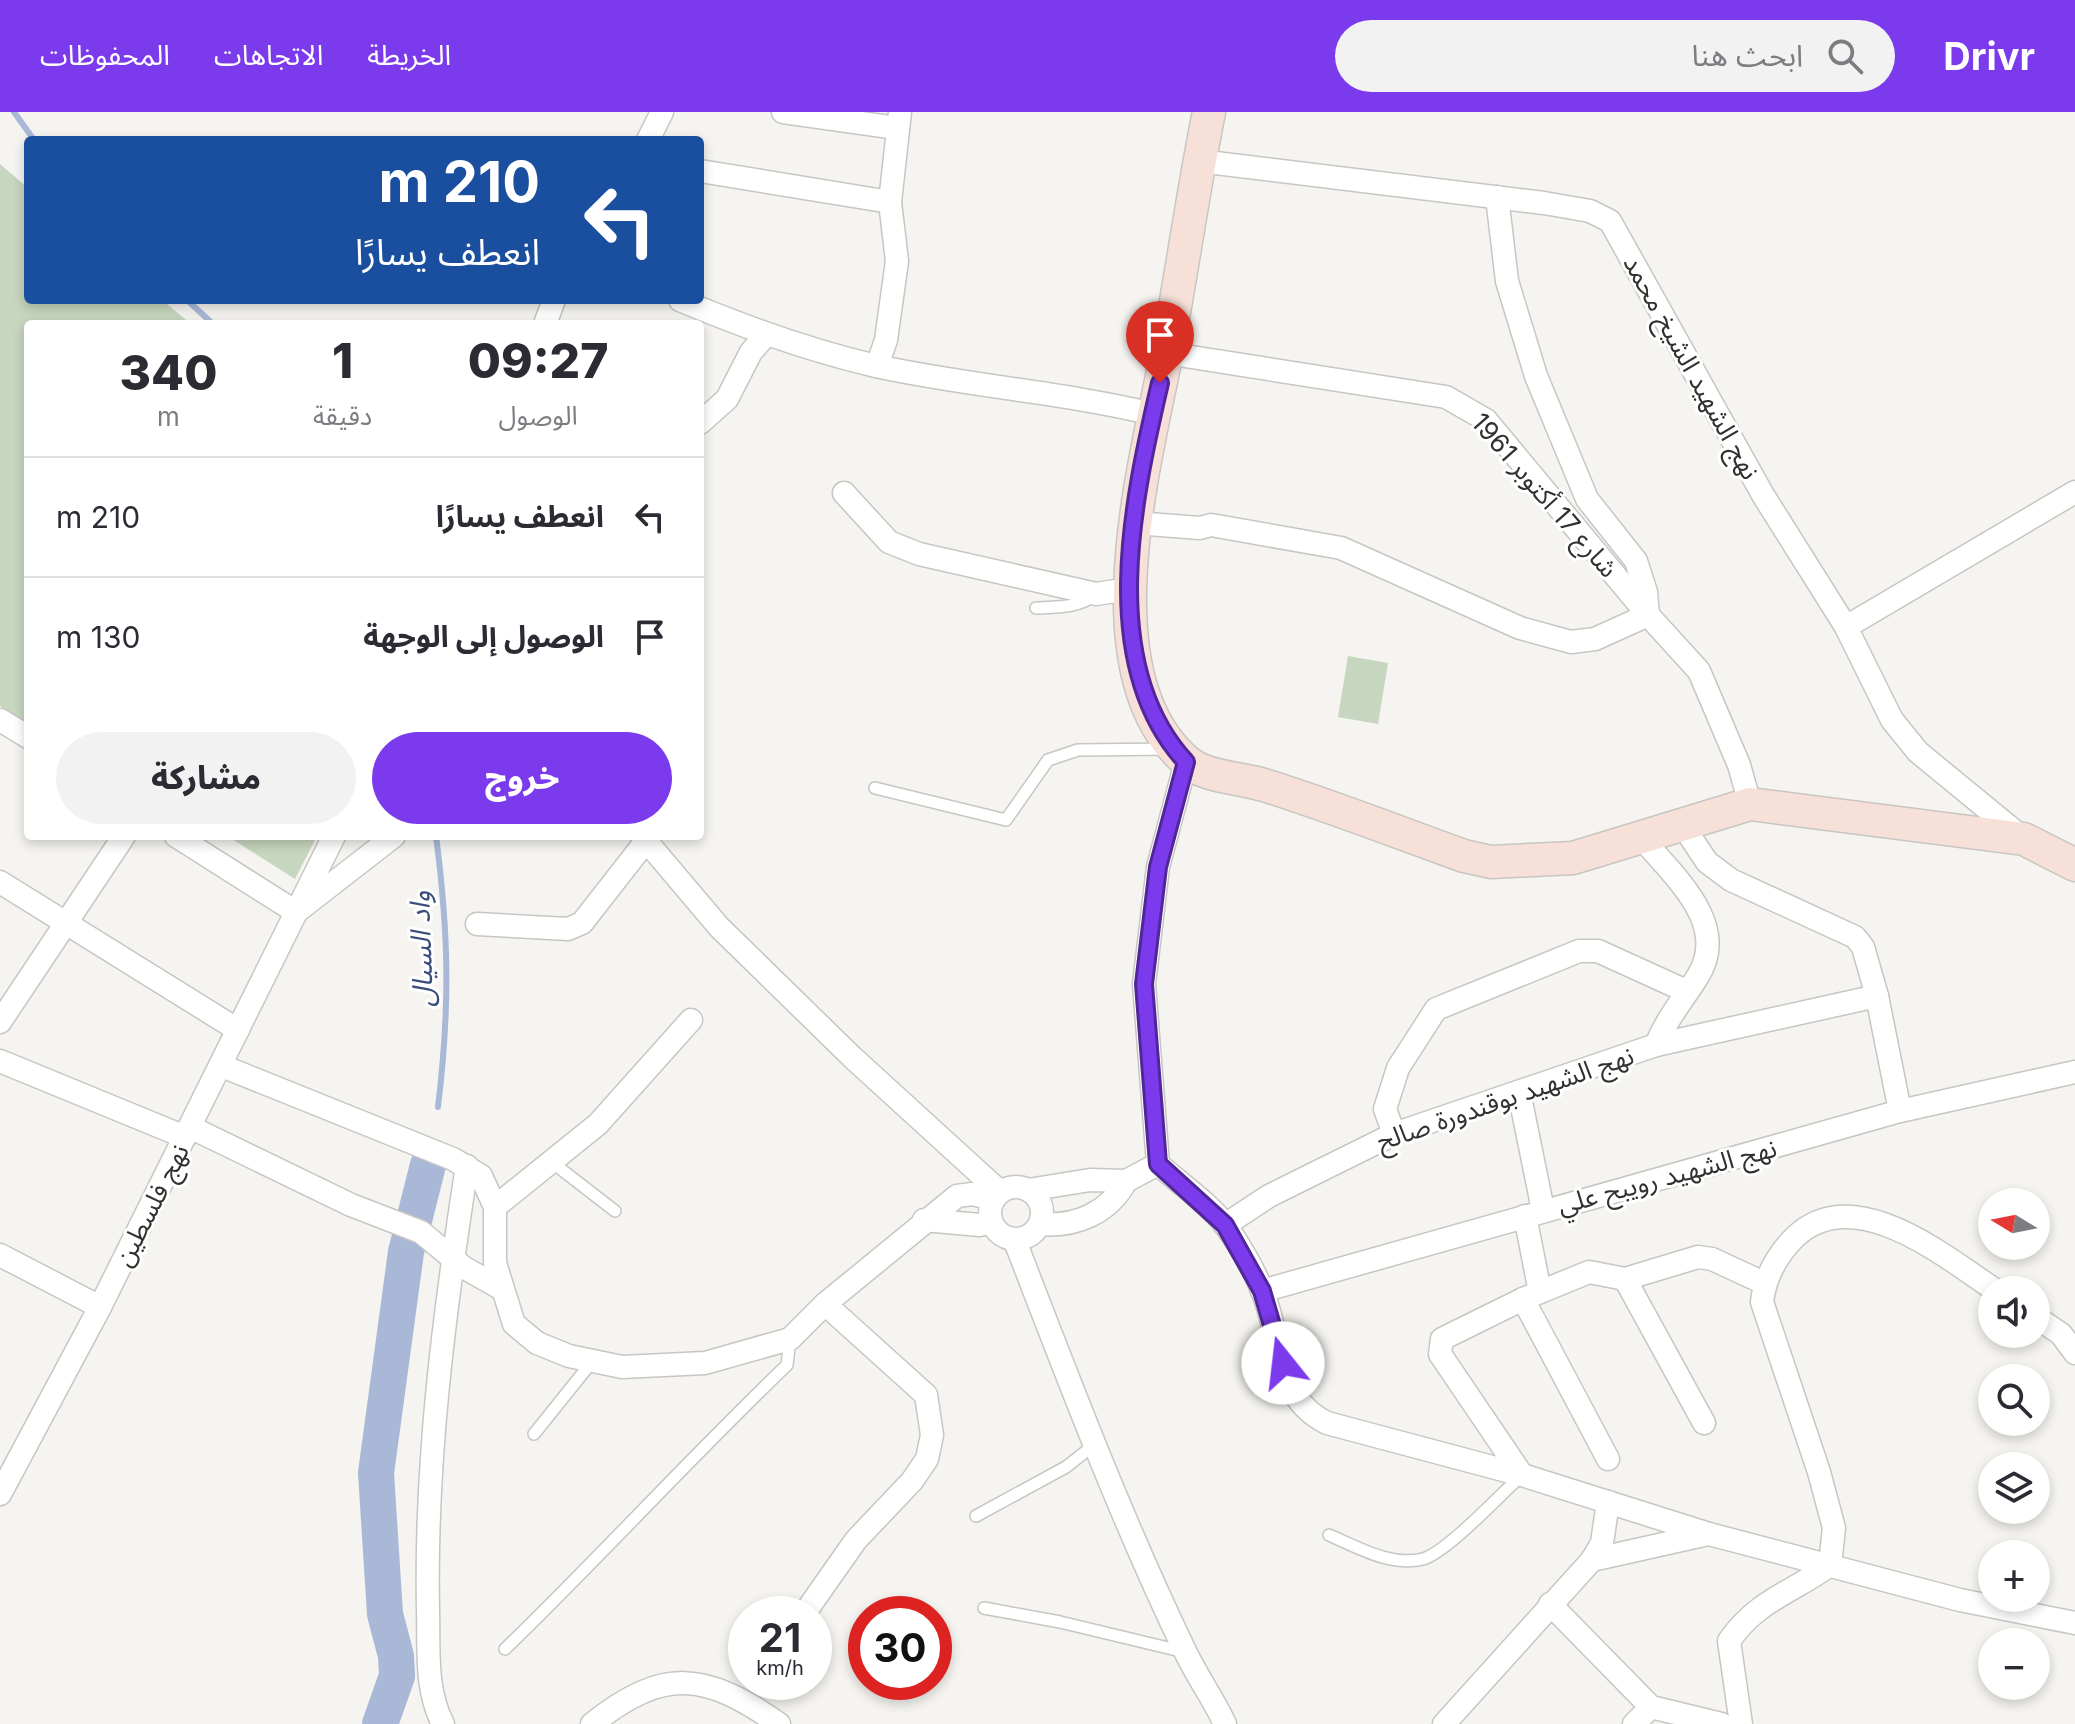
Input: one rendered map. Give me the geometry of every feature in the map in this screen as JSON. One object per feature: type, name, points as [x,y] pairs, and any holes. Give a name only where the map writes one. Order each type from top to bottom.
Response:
[{"type":"main road","points":[[1209,112],[1153,414],[1135,523],[1129,589],[1130,632],[1144,692],[1159,726],[1180,755],[1209,773],[1260,784],[1464,856],[1491,862],[1573,858],[1750,804],[2024,839],[2075,865]]},
{"type":"street","points":[[650,136],[662,112]]},
{"type":"street","points":[[783,112],[898,120],[890,202],[897,261],[886,340],[877,366]]},
{"type":"street","name":"نهج الشهيد الشيخ محمد","points":[[1199,161],[1497,197],[1590,211],[1610,221],[1763,495],[1846,627],[1892,720],[1918,752],[2024,839]]},
{"type":"street","points":[[704,172],[890,202]]},
{"type":"street","points":[[1135,523],[1200,528],[1211,525],[1341,548],[1520,628],[1571,642],[1595,639],[1648,615],[1646,592],[1636,561],[1587,499],[1536,376],[1507,281],[1497,197]]},
{"type":"street","points":[[689,304],[765,336],[877,366],[1105,403],[1153,414]]},
{"type":"street","points":[[704,419],[727,399],[751,352],[765,336]]},
{"type":"street","name":"شارع 17 أكتوبر 1961","points":[[1163,368],[1427,393],[1466,405],[1486,420],[1648,615],[1699,671],[1739,765],[1750,804]]},
{"type":"street","points":[[1846,627],[2075,492]]},
{"type":"street","points":[[844,493],[889,542],[899,546],[979,570],[1096,594],[1129,589]]},
{"type":"street","points":[[0,720],[24,735]]},
{"type":"street","points":[[1180,755],[1158,867],[1144,984],[1158,1164],[1225,1225],[1262,1291],[1289,1383],[1296,1401],[1307,1413],[1327,1423],[1522,1475],[1709,1534],[1960,1600],[2075,1623]]},
{"type":"street","points":[[1681,823],[1707,862],[1731,880],[1855,937],[1863,947],[1877,996],[1900,1111]]},
{"type":"street","name":"نهج الشهيد بوقندورة صالح","points":[[1225,1225],[1269,1196],[1394,1134],[1656,1045],[1671,1011],[1704,963],[1707,933],[1701,910],[1641,837]]},
{"type":"street","points":[[0,1022],[121,840]]},
{"type":"street","points":[[182,840],[296,912],[389,840]]},
{"type":"street","name":"نهج فلسطين","points":[[0,1494],[100,1307],[332,840]]},
{"type":"street","points":[[477,924],[568,929],[582,923],[654,842],[719,927],[852,1057],[995,1204],[996,1232],[1015,1241],[1094,1445],[1185,1653],[1208,1687],[1225,1724]]},
{"type":"street","points":[[0,882],[238,1030]]},
{"type":"street","points":[[1394,1134],[1385,1109],[1398,1068],[1436,1009],[1579,951],[1598,951],[1686,991]]},
{"type":"street","points":[[1656,1045],[1877,996]]},
{"type":"street","points":[[495,1207],[598,1124],[691,1020]]},
{"type":"street","points":[[0,1061],[188,1132],[351,1205],[415,1230],[500,1288]]},
{"type":"street","points":[[222,1066],[460,1163],[481,1176],[495,1207],[495,1263],[500,1288],[514,1324],[537,1343],[591,1363],[660,1367],[705,1363],[758,1351],[790,1339],[825,1304],[957,1196],[967,1194],[995,1204]]},
{"type":"street","name":"نهج الشهيد رويبح علي","points":[[1262,1291],[1900,1111],[2075,1072]]},
{"type":"street","points":[[1519,1092],[1534,1213],[1532,1295],[1608,1459]]},
{"type":"street","points":[[443,1724],[434,1707],[429,1667],[427,1558],[433,1419],[453,1257],[460,1163]]},
{"type":"street","points":[[995,1204],[1016,1187],[1028,1190],[1090,1180],[1126,1181],[1158,1164]]},
{"type":"street","points":[[1040,1224],[1064,1226],[1091,1215],[1116,1200],[1126,1181]]},
{"type":"street","points":[[1015,1241],[1029,1236],[1040,1224],[1041,1207],[1028,1190]]},
{"type":"street","points":[[1830,1565],[1834,1528],[1809,1439],[1771,1335],[1762,1302],[1764,1283],[1788,1244],[1801,1232],[1820,1220],[1840,1217],[1869,1219],[1900,1229],[1978,1279]]},
{"type":"street","points":[[0,1255],[100,1307]]},
{"type":"street","points":[[1522,1475],[1440,1354],[1442,1339],[1532,1295],[1589,1272],[1625,1279],[1698,1257],[1712,1259],[1764,1283]]},
{"type":"street","points":[[1625,1279],[1704,1423]]},
{"type":"street","points":[[817,1596],[856,1540],[912,1481],[927,1459],[932,1435],[926,1395],[825,1304]]},
{"type":"street","points":[[2050,1328],[2074,1347]]},
{"type":"street","points":[[1444,1724],[1592,1560],[1602,1543],[1608,1502]]},
{"type":"street","points":[[1592,1560],[1709,1534]]},
{"type":"street","points":[[1741,1724],[1729,1641],[1743,1620],[1830,1565]]},
{"type":"street","points":[[1550,1604],[1651,1707],[1721,1724]]},
{"type":"street","points":[[592,1724],[647,1687],[686,1683],[724,1691],[779,1724]]},
{"type":"street","points":[[1634,1724],[1651,1707]]},
{"type":"lane","points":[[1036,608],[1076,604],[1096,594]]},
{"type":"lane","points":[[875,788],[1006,820],[1048,760],[1078,750],[1180,755]]},
{"type":"lane","points":[[553,1163],[615,1211]]},
{"type":"lane","points":[[505,1649],[580,1576],[701,1448],[787,1365],[790,1339]]},
{"type":"lane","points":[[534,1434],[591,1363]]},
{"type":"lane","points":[[976,1516],[1066,1467],[1094,1445]]},
{"type":"lane","points":[[1329,1535],[1376,1556],[1425,1559],[1464,1529],[1522,1475]]},
{"type":"lane","points":[[984,1608],[1060,1622],[1185,1653]]},
{"type":"green space","points":[[0,164],[24,185],[24,304],[167,304],[186,320],[24,320],[24,722],[0,706]]},
{"type":"green space","points":[[1348,656],[1388,663],[1378,724],[1338,717]]},
{"type":"green space","points":[[233,840],[315,840],[295,879]]},
{"type":"waterway","name":"واد السيال","points":[[14,112],[31,136]]},
{"type":"waterway","name":"واد السيال","points":[[191,304],[209,320]]},
{"type":"waterway","name":"واد السيال","points":[[436,840],[446,972],[445,1037],[438,1107]]},
{"type":"waterway","points":[[380,1724],[397,1676],[396,1656],[385,1614],[376,1473],[406,1252],[428,1165]]},
{"type":"route","points":[[1160,383],[1138,495],[1128,602],[1130,632],[1144,692],[1159,726],[1186,762],[1158,867],[1148,928],[1144,984],[1158,1164],[1225,1225],[1262,1291],[1283,1363]]}]
